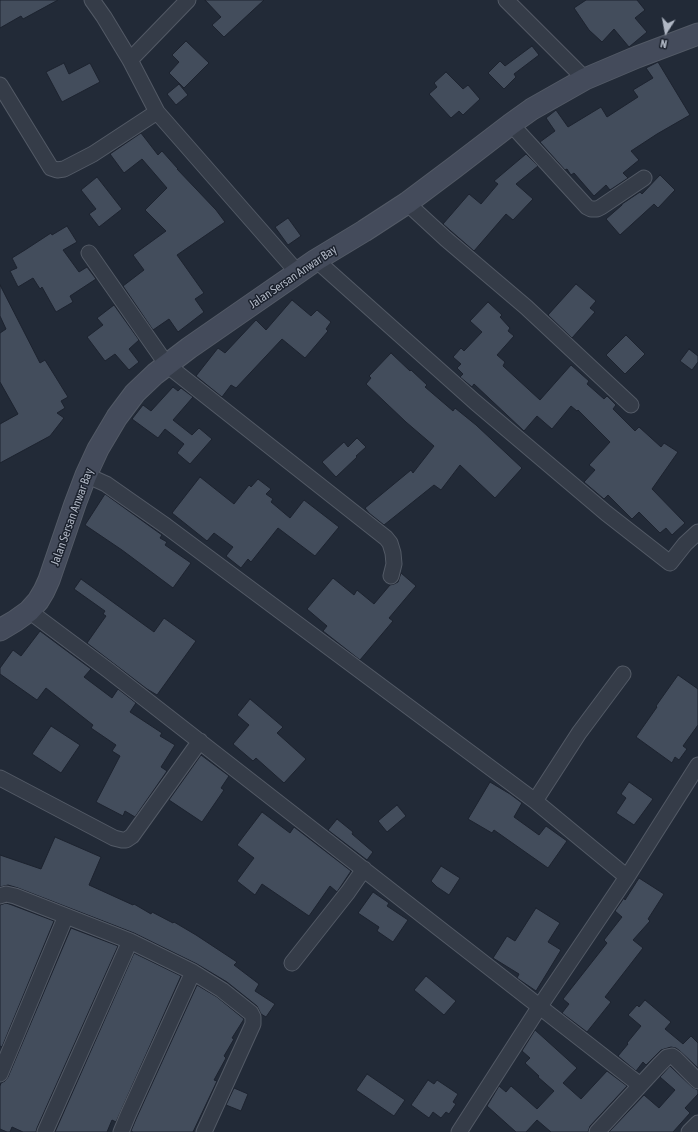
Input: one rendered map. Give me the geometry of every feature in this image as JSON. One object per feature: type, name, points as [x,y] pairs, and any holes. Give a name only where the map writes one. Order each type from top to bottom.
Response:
[{"type":"main road","name":"Jalan Sersan Anwar Bay","points":[[0,630],[29,611],[38,601],[49,580],[74,504],[98,449],[117,417],[143,384],[189,348],[316,260],[406,203],[511,124],[549,99],[585,78],[698,34]]},
{"type":"street","points":[[92,0],[130,60],[157,112],[298,273]]},
{"type":"street","points":[[130,60],[188,0]]},
{"type":"street","points":[[506,0],[585,78]]},
{"type":"street","points":[[0,85],[47,163],[53,170],[64,169],[93,154],[157,112]]},
{"type":"street","points":[[511,124],[587,207],[591,209],[601,207],[644,178]]},
{"type":"street","points":[[406,203],[526,307],[631,405]]},
{"type":"street","points":[[90,253],[167,365],[386,538],[390,543],[393,553],[394,564],[390,576]]},
{"type":"street","points":[[316,260],[476,402],[606,513],[670,563],[685,544],[698,532]]},
{"type":"street","points":[[86,475],[106,484],[166,526],[535,801],[627,877]]},
{"type":"street","points":[[29,611],[200,741],[640,1085]]},
{"type":"street","points":[[535,801],[579,733],[623,674]]},
{"type":"street","points":[[0,778],[114,838],[126,840],[132,836],[200,741]]},
{"type":"street","points":[[459,1132],[540,1006],[627,877],[698,765]]},
{"type":"street","points":[[292,963],[348,892],[364,869]]},
{"type":"street","points":[[0,896],[2,894],[9,894],[130,941],[193,972],[222,990],[251,1013],[253,1020],[251,1029],[204,1132]]},
{"type":"street","points":[[0,1074],[66,916]]},
{"type":"street","points":[[45,1132],[130,941]]},
{"type":"street","points":[[121,1132],[193,972]]},
{"type":"street","points":[[597,1132],[667,1057],[669,1056],[675,1058],[698,1081]]},
{"type":"street","points":[[689,1132],[698,1123]]},
{"type":"building","points":[[0,0],[58,0],[23,19],[21,16],[0,28]]},
{"type":"building","points":[[205,0],[264,0],[224,37],[212,25],[221,17]]},
{"type":"building","points":[[586,0],[637,0],[645,10],[635,18],[647,32],[629,47],[614,29],[602,42],[589,30],[574,8]]},
{"type":"building","points":[[186,41],[209,63],[184,88],[169,73],[179,62],[172,55]]},
{"type":"building","points":[[532,46],[539,55],[514,74],[516,77],[504,89],[488,73],[500,61],[505,66]]},
{"type":"building","points":[[658,62],[690,115],[631,151],[639,160],[623,173],[628,178],[610,190],[606,185],[594,196],[574,173],[571,175],[567,169],[565,170],[540,142],[555,131],[546,118],[556,110],[568,127],[601,107],[607,117],[638,97],[633,90],[653,78],[646,68]]},
{"type":"building","points":[[64,63],[69,74],[90,63],[100,82],[62,102],[46,72]]},
{"type":"building","points":[[446,72],[463,89],[468,85],[480,99],[463,115],[459,111],[451,118],[429,94],[437,87],[434,83]]},
{"type":"building","points":[[179,84],[188,95],[176,105],[167,94]]},
{"type":"building","points":[[141,133],[158,155],[162,151],[216,210],[225,222],[177,255],[204,293],[195,299],[204,312],[178,332],[169,319],[153,330],[123,286],[144,270],[133,255],[166,231],[145,210],[167,188],[142,159],[124,173],[110,154]]},
{"type":"building","points":[[526,154],[538,166],[516,184],[533,199],[513,220],[506,214],[474,251],[443,224],[469,194],[481,204],[498,184],[494,181]]},
{"type":"building","points":[[660,175],[675,190],[658,208],[654,204],[620,235],[606,219],[622,204],[640,192],[642,194]]},
{"type":"building","points":[[97,177],[122,209],[99,227],[89,214],[96,209],[81,190]]},
{"type":"building","points":[[288,218],[301,236],[288,245],[275,227]]},
{"type":"building","points":[[67,226],[77,242],[63,250],[79,272],[87,267],[96,279],[70,296],[73,302],[56,312],[42,287],[40,289],[33,278],[18,287],[10,271],[17,268],[12,258],[51,233],[52,235]]},
{"type":"building","points":[[576,284],[596,301],[590,308],[595,312],[572,338],[548,315]]},
{"type":"building","points":[[0,285],[40,363],[45,360],[68,397],[61,401],[65,408],[57,413],[64,418],[50,436],[0,463],[0,424],[18,414],[0,382],[0,333],[6,329],[0,316]]},
{"type":"building","points":[[292,300],[311,316],[317,310],[331,322],[326,329],[328,331],[305,358],[282,339],[236,388],[231,385],[222,397],[196,376],[218,348],[225,353],[256,320],[266,330]]},
{"type":"building","points":[[488,302],[502,315],[500,317],[510,328],[508,331],[514,336],[497,355],[505,362],[503,366],[540,400],[571,365],[589,381],[587,384],[604,399],[607,396],[616,405],[613,409],[635,431],[639,427],[661,447],[664,443],[678,452],[652,489],[685,523],[672,535],[666,528],[660,533],[639,512],[632,519],[608,495],[604,499],[584,482],[595,470],[589,465],[610,442],[578,410],[577,411],[571,406],[552,429],[537,416],[524,431],[474,384],[472,387],[460,377],[463,374],[457,368],[461,364],[453,357],[461,348],[464,351],[482,332],[470,321]]},
{"type":"building","points":[[114,305],[139,340],[129,349],[139,362],[129,370],[115,354],[105,361],[87,337],[103,325],[97,318]]},
{"type":"building","points":[[626,335],[645,354],[625,374],[606,355]]},
{"type":"building","points":[[689,349],[698,356],[698,362],[692,370],[680,361]]},
{"type":"building","points":[[391,353],[427,385],[425,387],[453,411],[455,408],[476,425],[522,468],[495,498],[460,465],[441,490],[434,485],[384,525],[365,508],[411,470],[413,473],[434,446],[366,384],[371,378],[369,376]]},
{"type":"building","points":[[173,387],[178,391],[181,388],[193,397],[173,420],[192,435],[199,428],[212,439],[190,464],[177,453],[184,444],[165,429],[158,438],[132,419],[143,405],[151,411]]},
{"type":"building","points":[[357,438],[366,447],[336,477],[322,462],[344,442],[348,447]]},
{"type":"building","points":[[200,477],[234,504],[249,485],[251,487],[258,479],[271,489],[266,494],[273,499],[271,502],[290,518],[304,500],[339,527],[315,556],[278,528],[251,562],[248,559],[241,568],[226,556],[233,547],[214,533],[207,541],[172,513]]},
{"type":"building","points":[[105,494],[162,535],[160,538],[167,542],[165,545],[191,563],[173,588],[122,550],[85,525]]},
{"type":"building","points":[[401,573],[416,586],[389,618],[393,621],[360,660],[323,631],[327,626],[307,609],[333,578],[354,595],[357,590],[374,604],[390,585],[398,582]]},
{"type":"building","points":[[81,579],[154,632],[164,618],[196,641],[157,695],[87,643],[106,616],[103,614],[105,611],[74,589]]},
{"type":"building","points":[[40,631],[91,669],[84,677],[112,698],[118,689],[136,703],[130,712],[162,733],[160,736],[175,745],[161,767],[167,771],[135,817],[125,811],[123,816],[96,802],[120,756],[112,751],[116,745],[91,728],[93,725],[46,688],[37,700],[0,674],[0,668],[13,650],[21,656]]},
{"type":"building","points":[[678,675],[698,689],[698,725],[683,746],[687,749],[679,760],[675,757],[672,763],[636,737]]},
{"type":"building","points":[[250,699],[283,727],[277,733],[306,759],[284,783],[256,758],[253,761],[233,744],[249,725],[237,715]]},
{"type":"building","points":[[51,726],[80,745],[61,773],[32,754]]},
{"type":"building","points":[[201,755],[229,776],[221,788],[224,790],[202,822],[169,800]]},
{"type":"building","points":[[490,782],[522,803],[514,817],[539,835],[546,826],[567,841],[548,868],[494,830],[492,833],[468,819]]},
{"type":"building","points":[[629,782],[653,799],[634,825],[616,813],[626,798],[621,794]]},
{"type":"building","points":[[397,805],[406,816],[387,832],[378,821]]},
{"type":"building","points":[[262,812],[290,833],[294,827],[351,871],[337,892],[330,886],[309,916],[262,884],[255,895],[237,881],[254,858],[237,845]]},
{"type":"building","points":[[337,819],[353,832],[352,834],[373,852],[367,860],[328,830]]},
{"type":"building","points":[[55,837],[101,857],[89,885],[133,905],[134,904],[151,914],[152,912],[173,923],[174,922],[237,962],[234,965],[259,984],[255,991],[275,1004],[266,1017],[261,1014],[257,1006],[227,982],[197,964],[134,933],[18,888],[8,885],[0,887],[0,855],[41,869]]},
{"type":"building","points":[[441,866],[460,878],[449,895],[431,881]]},
{"type":"building","points":[[639,878],[664,894],[648,919],[650,921],[633,940],[643,948],[605,997],[611,1002],[587,1032],[562,1013],[569,1004],[563,999],[607,943],[604,940],[622,917],[615,911],[624,898],[625,900]]},
{"type":"building","points":[[373,892],[389,903],[387,906],[408,920],[393,942],[377,931],[379,927],[358,913]]},
{"type":"building","points":[[6,903],[54,921],[2,1047],[0,1046],[0,905]]},
{"type":"building","points":[[536,908],[560,923],[548,942],[561,950],[536,991],[517,978],[519,974],[493,958],[507,936],[515,941]]},
{"type":"building","points":[[71,928],[118,946],[36,1132],[23,1132],[12,1127],[10,1132],[7,1132],[0,1129],[0,1086],[1,1083],[8,1077]]},
{"type":"building","points":[[134,953],[181,976],[116,1122],[112,1120],[107,1132],[55,1132]]},
{"type":"building","points":[[426,976],[456,1001],[444,1015],[414,990]]},
{"type":"building","points":[[197,985],[217,997],[244,1019],[232,1038],[234,1039],[224,1056],[226,1058],[214,1080],[217,1081],[193,1132],[133,1132],[131,1131],[136,1119]]},
{"type":"building","points":[[645,1000],[671,1022],[665,1029],[683,1044],[691,1036],[698,1043],[698,1068],[680,1051],[671,1047],[661,1050],[646,1065],[643,1062],[636,1071],[618,1056],[641,1026],[628,1015],[637,1005],[639,1007]]},
{"type":"building","points":[[535,1030],[577,1068],[563,1083],[581,1099],[607,1071],[627,1086],[590,1126],[588,1132],[551,1132],[537,1120],[526,1132],[516,1132],[487,1106],[499,1086],[506,1092],[511,1086],[537,1109],[554,1091],[525,1063],[530,1058],[522,1051]]},
{"type":"building","points":[[670,1066],[692,1087],[698,1090],[698,1094],[685,1108],[690,1113],[673,1132],[609,1132],[644,1095],[659,1108],[675,1090],[660,1077]]},
{"type":"building","points":[[367,1074],[405,1100],[394,1116],[356,1090]]},
{"type":"building","points":[[428,1080],[434,1084],[437,1080],[458,1094],[453,1102],[456,1104],[449,1114],[446,1112],[441,1118],[433,1112],[429,1118],[411,1105]]},
{"type":"building","points":[[234,1088],[248,1094],[241,1111],[226,1105]]}]
